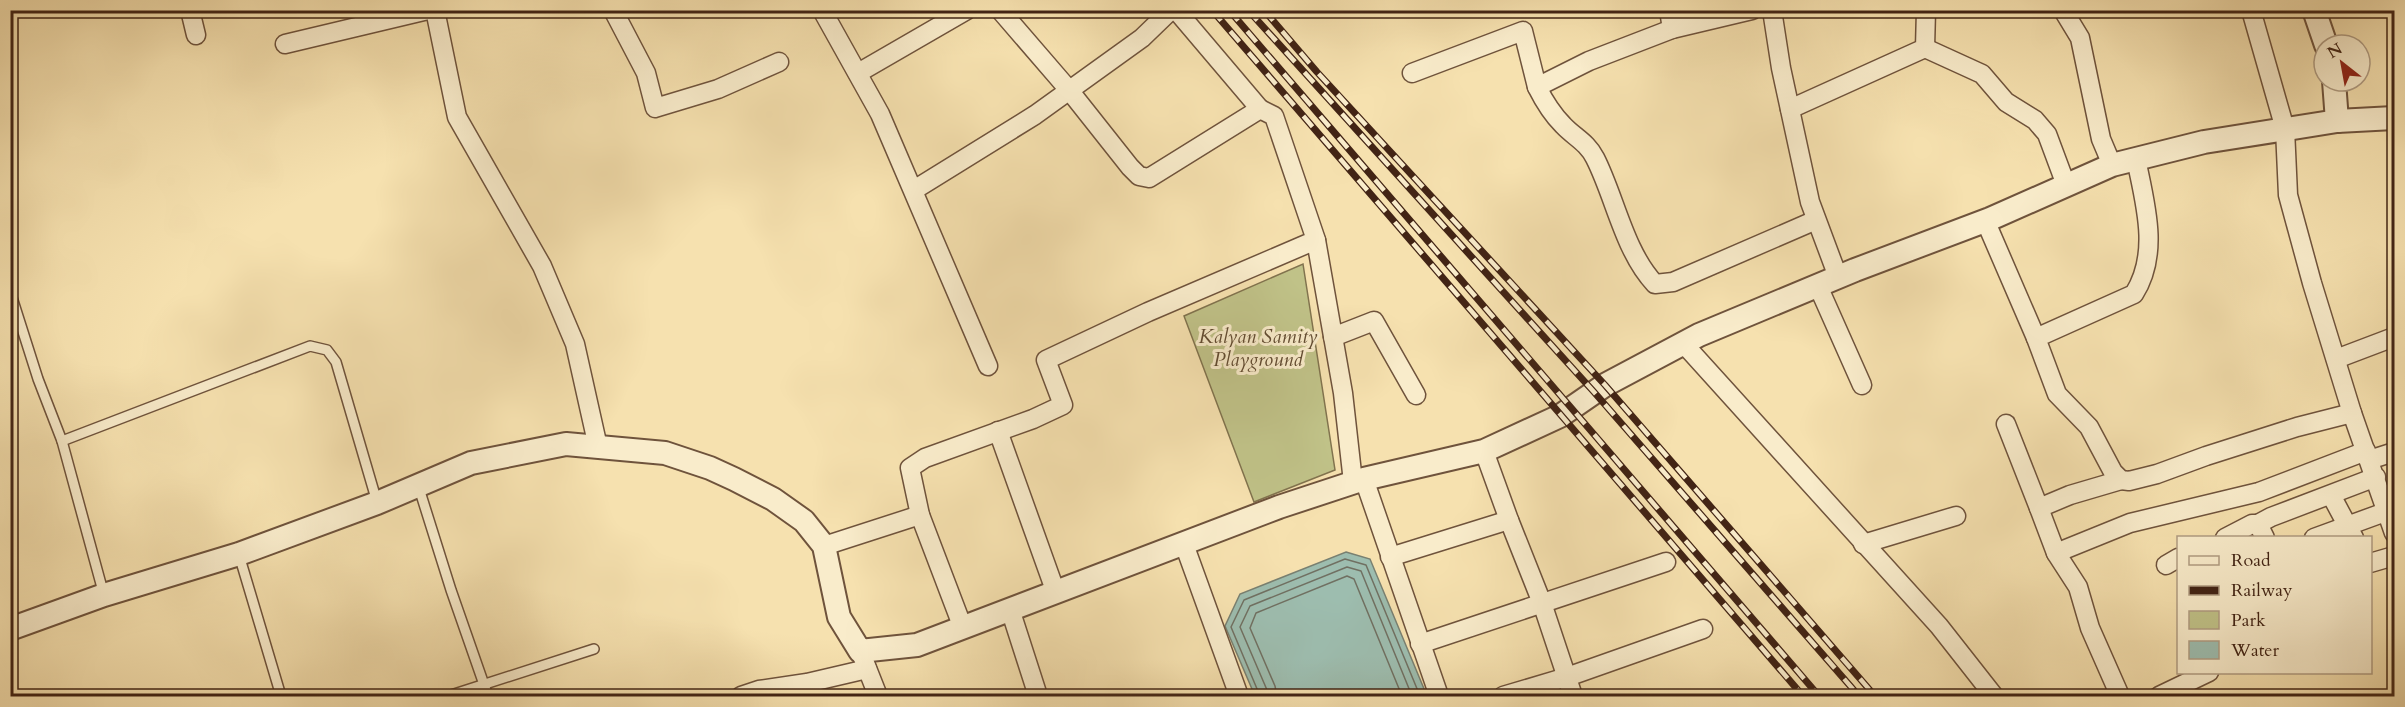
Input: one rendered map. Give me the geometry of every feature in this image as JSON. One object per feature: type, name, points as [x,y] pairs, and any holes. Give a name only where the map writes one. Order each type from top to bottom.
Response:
[{"type":"street","points":[[190,10],[196,35]]},
{"type":"street","points":[[285,44],[428,10]]},
{"type":"street","points":[[435,10],[457,117],[542,267],[575,345],[598,447]]},
{"type":"street","points":[[822,10],[880,114],[988,366]]},
{"type":"street","points":[[858,74],[967,10]]},
{"type":"street","points":[[1000,10],[1139,176],[1149,178],[1260,109]]},
{"type":"street","points":[[914,190],[1035,115],[1142,38],[1173,10],[1260,109],[1274,116],[1279,126],[1317,240],[1359,481],[1390,557],[1439,696]]},
{"type":"street","points":[[1669,10],[1672,29]]},
{"type":"street","points":[[1537,87],[1589,61],[1672,29],[1752,10]]},
{"type":"street","points":[[1772,10],[1790,109],[1828,281],[1862,386]]},
{"type":"street","points":[[1925,48],[1926,10]]},
{"type":"street","points":[[2063,10],[2080,38],[2101,139],[2112,165]]},
{"type":"street","points":[[2251,10],[2285,129],[2288,195],[2312,283],[2352,413],[2394,533]]},
{"type":"street","points":[[2314,10],[2322,33]]},
{"type":"street","points":[[620,13],[646,73],[655,108],[718,89],[779,62]]},
{"type":"street","points":[[1412,73],[1522,31],[1537,87],[1548,109],[1564,127],[1587,144],[1644,272],[1655,284],[1673,282],[1816,219]]},
{"type":"street","points":[[1790,109],[1925,48],[1982,74],[2006,102],[2035,120],[2047,134],[2066,185]]},
{"type":"street","points":[[2335,93],[2337,121]]},
{"type":"street","points":[[741,696],[759,690],[808,690],[864,660],[917,645],[1279,507],[1359,481],[1484,451],[1560,416],[1605,385],[1683,343],[1828,281],[1985,220],[2112,165],[2204,142],[2337,121],[2394,118]]},
{"type":"street","points":[[2036,339],[2134,294],[2141,282],[2149,245],[2146,207],[2136,159]]},
{"type":"street","points":[[1985,220],[2057,394],[2089,427],[2113,472],[2121,480]]},
{"type":"street","points":[[963,628],[920,515],[910,468],[925,458],[1034,419],[1063,405],[1046,360],[1148,312],[1317,240]]},
{"type":"street","points":[[1333,337],[1374,321],[1416,395]]},
{"type":"street","points":[[2336,359],[2394,337]]},
{"type":"street","points":[[1683,343],[1939,626],[1994,696]]},
{"type":"street","points":[[2039,508],[2070,495],[2121,480],[2129,481],[2157,474],[2263,438],[2352,413]]},
{"type":"street","points":[[2006,424],[2056,553],[2078,587],[2090,628],[2120,696]]},
{"type":"street","points":[[998,431],[1056,593]]},
{"type":"street","points":[[10,629],[104,595],[239,554],[377,503],[471,463],[566,444],[665,453],[710,468],[781,504],[804,521],[824,546],[839,617],[864,660],[878,696]]},
{"type":"street","points":[[1484,451],[1542,603],[1573,696]]},
{"type":"street","points":[[2056,553],[2130,523],[2259,492],[2367,456],[2394,452]]},
{"type":"street","points":[[2227,536],[2252,524],[2262,531],[2271,517],[2376,477]]},
{"type":"street","points":[[2331,495],[2350,531]]},
{"type":"street","points":[[2320,536],[2350,531],[2388,512]]},
{"type":"street","points":[[824,546],[920,515]]},
{"type":"street","points":[[1863,544],[1956,516]]},
{"type":"street","points":[[1390,557],[1509,520]]},
{"type":"street","points":[[1184,544],[1239,696]]},
{"type":"street","points":[[2372,562],[2394,556]]},
{"type":"street","points":[[1420,644],[1666,562]]},
{"type":"street","points":[[1010,609],[1038,696]]},
{"type":"street","points":[[1503,696],[1567,677],[1703,629]]},
{"type":"street","points":[[2159,696],[2204,674]]},
{"type":"lane","points":[[10,291],[38,379],[62,441],[104,595]]},
{"type":"lane","points":[[62,441],[310,346],[327,350],[336,362],[377,503]]},
{"type":"lane","points":[[418,485],[488,696]]},
{"type":"lane","points":[[239,554],[280,696]]},
{"type":"lane","points":[[448,696],[594,649]]},
{"type":"green space","name":"Kalyan Samity Playground","points":[[1303,264],[1335,470],[1254,502],[1184,316]]},
{"type":"water","points":[[1346,552],[1370,559],[1427,696],[1255,696],[1225,626],[1240,594]]},
{"type":"railway","points":[[1212,10],[1803,696]]},
{"type":"railway","points":[[1229,10],[1819,696]]},
{"type":"railway","points":[[1248,10],[1594,392],[1859,696]]},
{"type":"railway","points":[[1264,10],[1317,72],[1605,385],[1875,696]]}]
